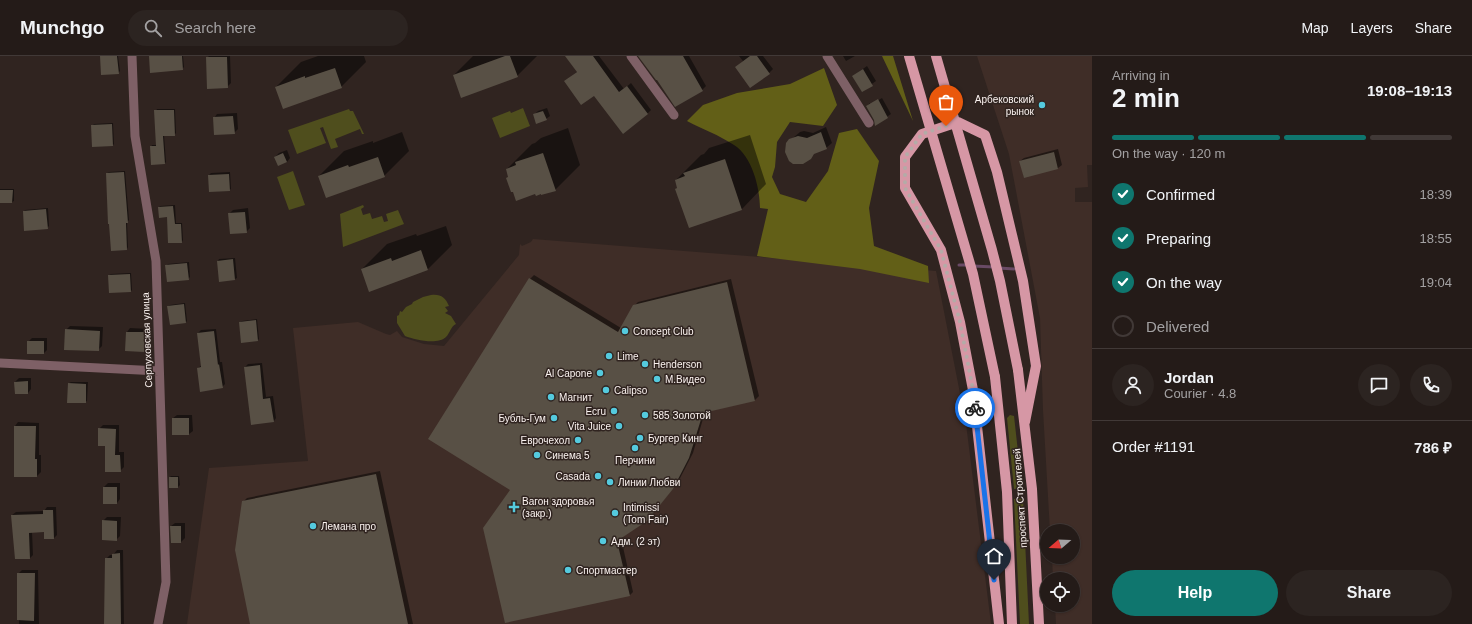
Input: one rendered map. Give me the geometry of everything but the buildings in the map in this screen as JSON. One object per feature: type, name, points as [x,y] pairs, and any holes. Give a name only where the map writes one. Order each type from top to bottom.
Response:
[{"type":"main road","name":"проспект Строителей","points":[[909,56],[973,274],[995,376],[1007,492],[1012,624]]},
{"type":"main road","name":"проспект Строителей","points":[[936,56],[992,250],[1000,281],[1018,370],[1032,489],[1039,624]]},
{"type":"main road","points":[[999,624],[973,390],[960,322],[941,250],[905,188],[905,157],[922,134],[958,122],[985,135],[997,172],[1018,258],[1036,366],[1025,422]]},
{"type":"street","name":"Серпуховская улица","points":[[132,56],[135,136],[156,261],[166,582],[158,624]]},
{"type":"street","points":[[631,56],[674,115]]},
{"type":"street","points":[[827,56],[869,123]]},
{"type":"street","points":[[0,363],[159,371]]},
{"type":"shaded area","points":[[882,56],[893,56],[913,121]]},
{"type":"shaded area","points":[[977,56],[1092,56],[1092,165],[1087,165],[1088,187],[1075,188],[1075,202],[1092,202],[1092,624],[1056,624],[1055,612],[1080,612],[1080,572],[1053,572],[1052,564],[1080,564],[1080,524],[1050,524],[1043,410],[1040,318],[1009,154]]},
{"type":"shaded area","points":[[824,68],[837,105],[823,126],[790,122],[777,142],[775,167],[772,177],[780,194],[806,202],[828,171],[839,133],[857,129],[879,161],[869,208],[874,246],[928,266],[929,283],[860,269],[757,256],[768,209],[760,208],[757,182],[750,164],[746,157],[734,145],[687,121],[703,105],[737,93],[790,84]]},
{"type":"shaded area","points":[[523,108],[530,126],[500,138],[492,118]]},
{"type":"shaded area","points":[[349,109],[350,111],[353,111],[364,134],[362,134],[360,129],[335,139],[338,147],[331,149],[323,127],[320,128],[326,143],[297,154],[288,130]]},
{"type":"shaded area","points":[[293,171],[305,205],[289,210],[277,177]]},
{"type":"shaded area","points":[[363,205],[364,207],[361,209],[363,215],[370,213],[372,219],[382,216],[384,222],[388,221],[386,214],[398,210],[404,224],[343,247],[340,214]]},
{"type":"shaded area","points":[[533,239],[936,271],[966,424],[991,624],[187,624],[209,468],[308,461],[293,328],[358,322],[386,334],[390,335],[397,331],[402,337],[424,344],[444,346],[519,255],[520,244],[522,246],[531,242]]},
{"type":"shaded area","points":[[431,295],[440,296],[446,300],[449,306],[445,307],[448,311],[445,313],[451,316],[456,324],[446,337],[438,341],[420,340],[405,336],[397,323],[397,316],[399,315],[400,311],[402,312],[413,302]]},
{"type":"shaded area","points":[[1010,415],[1014,416],[1022,488],[1014,489],[1007,418]]},
{"type":"shaded area","points":[[1023,498],[1029,624],[1020,624],[1014,499]]},
{"type":"waterway","points":[[959,265],[968,265]]},
{"type":"waterway","points":[[973,266],[994,267]]},
{"type":"waterway","points":[[999,268],[1014,269]]},
{"type":"way so far","points":[[946,126],[922,134],[905,157],[905,188],[941,250],[960,322],[975,408]]},
{"type":"place","name":"Арбековский рынок","points":[[1042,105]]},
{"type":"place","name":"Concept Club","points":[[625,331]]},
{"type":"place","name":"Lime","points":[[609,356]]},
{"type":"place","name":"Henderson","points":[[645,364]]},
{"type":"place","name":"Al Capone","points":[[600,373]]},
{"type":"place","name":"М.Видео","points":[[657,379]]},
{"type":"place","name":"Calipso","points":[[606,390]]},
{"type":"place","name":"Магнит","points":[[551,397]]},
{"type":"place","name":"Ecru","points":[[614,411]]},
{"type":"place","name":"585 Золотой","points":[[645,415]]},
{"type":"place","name":"Бубль-Гум","points":[[554,418]]},
{"type":"place","name":"Vita Juice","points":[[619,426]]},
{"type":"place","name":"Бургер Кинг","points":[[640,438]]},
{"type":"place","name":"Еврочехол","points":[[578,440]]},
{"type":"place","name":"Перчини","points":[[635,448]]},
{"type":"place","name":"Синема 5","points":[[537,455]]},
{"type":"place","name":"Casada","points":[[598,476]]},
{"type":"place","name":"Линии Любви","points":[[610,482]]},
{"type":"place","name":"Вагон здоровья (закр.)","points":[[514,507]]},
{"type":"place","name":"Intimissi (Tom Fair)","points":[[615,513]]},
{"type":"place","name":"Лемана про","points":[[313,526]]},
{"type":"place","name":"Адм. (2 эт)","points":[[603,541]]},
{"type":"place","name":"Спортмастер","points":[[568,570]]},
{"type":"route","points":[[975,408],[994,580]]}]
